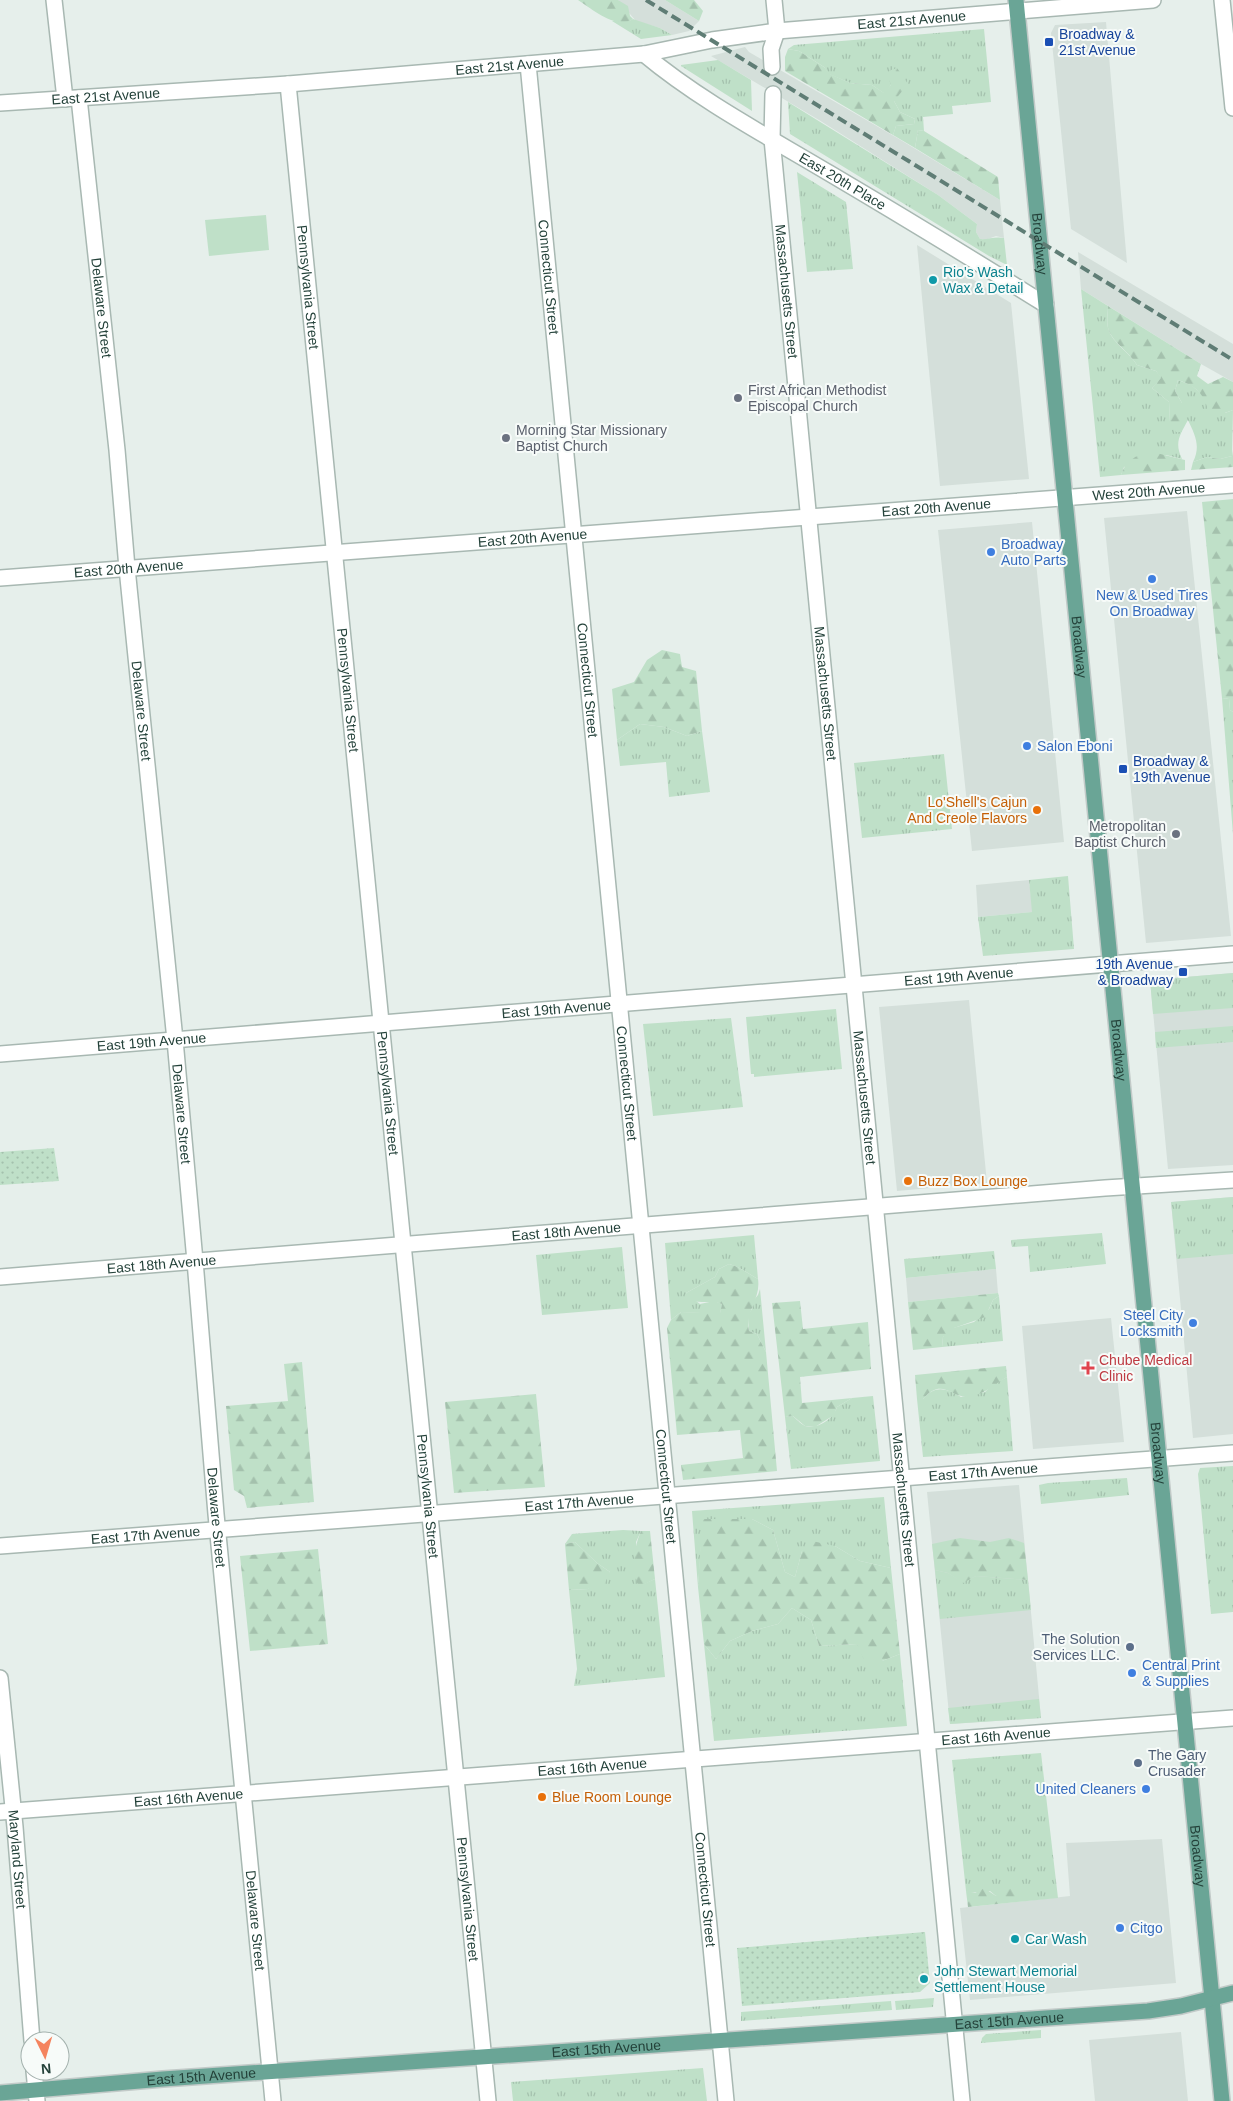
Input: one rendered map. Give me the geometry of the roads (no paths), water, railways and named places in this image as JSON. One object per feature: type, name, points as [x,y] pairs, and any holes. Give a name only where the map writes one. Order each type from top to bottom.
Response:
[{"type":"main road","name":"Broadway","points":[[1016,5],[1222,2101]]},
{"type":"main road","name":"East 15th Avenue","points":[[0,2093],[36,2096],[270,2072],[1148,2011],[1212,1999],[1233,1993]]},
{"type":"street","name":"Delaware Street","points":[[54,0],[72,99],[112,400],[196,1261],[217,1529],[274,2101]]},
{"type":"street","points":[[772,66],[771,49],[777,30],[774,0]]},
{"type":"street","name":"East 21st Avenue","points":[[0,103],[288,84],[644,54],[712,40],[777,30],[1016,5],[1153,0]]},
{"type":"street","points":[[1222,0],[1233,108]]},
{"type":"street","name":"East 20th Place","points":[[644,54],[666,73],[1046,305]]},
{"type":"street","name":"Connecticut Street","points":[[528,64],[726,2101]]},
{"type":"street","name":"Pennsylvania Street","points":[[288,84],[488,2101]]},
{"type":"street","name":"Massachusetts Street","points":[[773,94],[772,139],[962,2101]]},
{"type":"street","name":"West 20th Avenue","points":[[1064,498],[1233,485]]},
{"type":"street","name":"East 20th Avenue","points":[[0,578],[1064,498]]},
{"type":"street","name":"East 19th Avenue","points":[[0,1054],[1233,954]]},
{"type":"street","name":"East 18th Avenue","points":[[0,1277],[1132,1186],[1233,1180]]},
{"type":"street","name":"East 17th Avenue","points":[[0,1546],[1233,1453]]},
{"type":"street","name":"Maryland Street","points":[[0,1678],[7,1811],[31,2031]]},
{"type":"street","name":"East 16th Avenue","points":[[7,1811],[1233,1718]]},
{"type":"street","points":[[35,2081],[36,2096]]},
{"type":"railway","points":[[646,0],[1233,360]]},
{"type":"place","name":"Broadway & 21st Avenue","points":[[1049,42]]},
{"type":"place","name":"Rio's Wash Wax & Detail","points":[[933,280]]},
{"type":"place","name":"First African Methodist Episcopal Church","points":[[738,398]]},
{"type":"place","name":"Morning Star Missionary Baptist Church","points":[[506,438]]},
{"type":"place","name":"Broadway Auto Parts","points":[[991,552]]},
{"type":"place","name":"New & Used Tires On Broadway","points":[[1152,579]]},
{"type":"place","name":"Salon Eboni","points":[[1027,746]]},
{"type":"place","name":"Broadway & 19th Avenue","points":[[1123,769]]},
{"type":"place","name":"Lo'Shell's Cajun And Creole Flavors","points":[[1037,810]]},
{"type":"place","name":"Metropolitan Baptist Church","points":[[1176,834]]},
{"type":"place","name":"19th Avenue & Broadway","points":[[1183,972]]},
{"type":"place","name":"Buzz Box Lounge","points":[[908,1181]]},
{"type":"place","name":"Steel City Locksmith","points":[[1193,1323]]},
{"type":"place","name":"Chube Medical Clinic","points":[[1088,1368]]},
{"type":"place","name":"The Solution Services LLC.","points":[[1130,1647]]},
{"type":"place","name":"Central Print & Supplies","points":[[1132,1673]]},
{"type":"place","name":"The Gary Crusader","points":[[1138,1763]]},
{"type":"place","name":"United Cleaners","points":[[1146,1789]]},
{"type":"place","name":"Blue Room Lounge","points":[[542,1797]]},
{"type":"place","name":"Citgo","points":[[1120,1928]]},
{"type":"place","name":"Car Wash","points":[[1015,1939]]},
{"type":"place","name":"John Stewart Memorial Settlement House","points":[[924,1979]]}]
